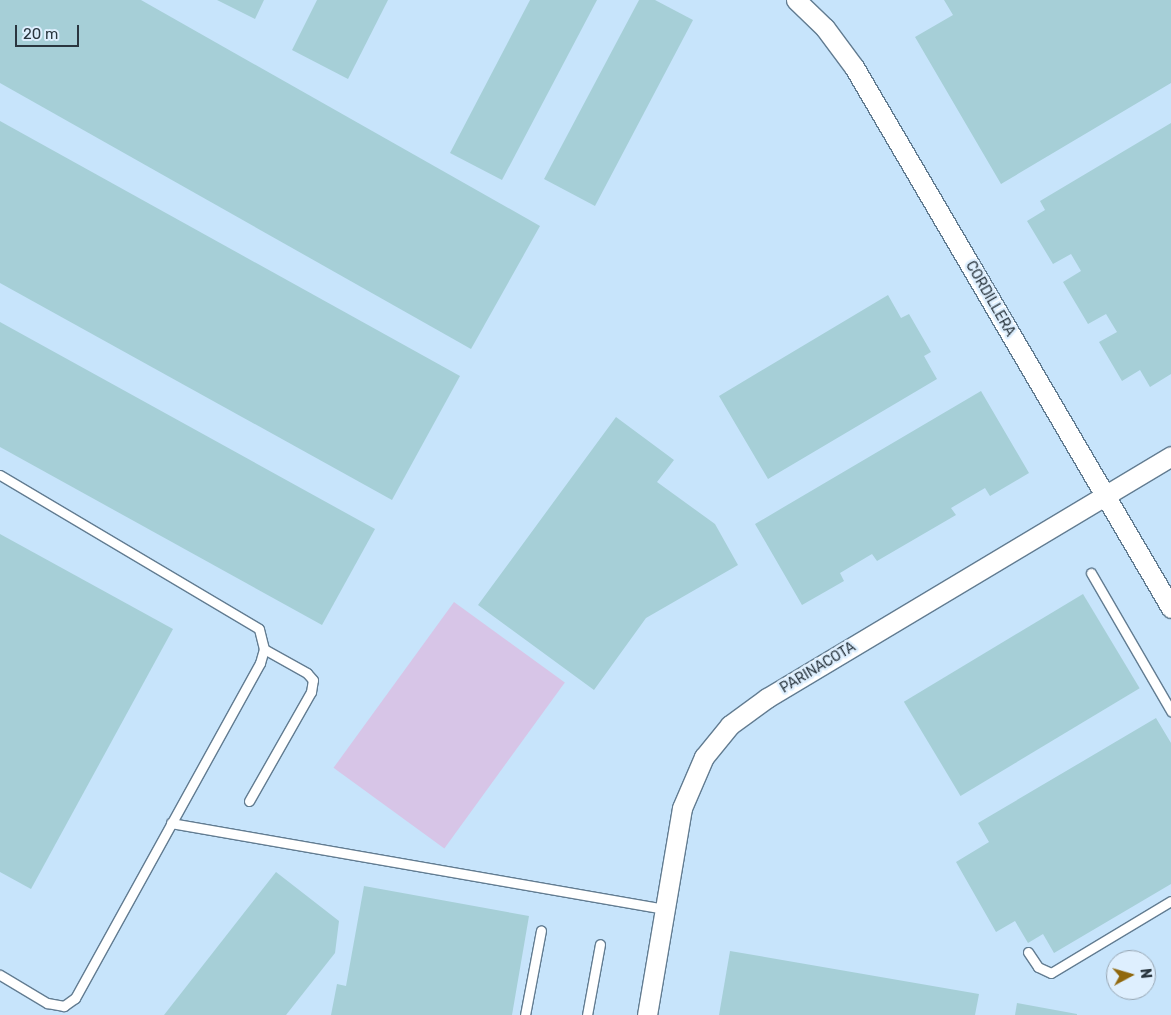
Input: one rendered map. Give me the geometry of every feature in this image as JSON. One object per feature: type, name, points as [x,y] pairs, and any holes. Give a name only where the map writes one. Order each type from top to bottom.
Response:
[{"type":"street","name":"CORDILLERA","points":[[796,0],[825,28],[854,67],[1171,608]]},
{"type":"street","name":"PARINACOTA","points":[[646,1015],[688,790],[704,757],[730,725],[767,698],[1171,456]]},
{"type":"lane","points":[[0,475],[259,629],[264,649],[260,663],[75,998],[64,1006],[47,1004],[0,975]]},
{"type":"lane","points":[[1091,573],[1168,700],[1171,711]]},
{"type":"lane","points":[[249,801],[311,692],[313,680],[308,672],[264,649]]},
{"type":"lane","points":[[170,823],[665,909]]},
{"type":"lane","points":[[1028,952],[1038,967],[1051,972],[1171,901]]},
{"type":"lane","points":[[525,1015],[541,930]]},
{"type":"lane","points":[[586,1015],[600,944]]},
{"type":"shaded area","points":[[454,602],[565,683],[444,848],[334,768]]},
{"type":"building","points":[[0,0],[141,0],[540,226],[471,349],[0,83]]},
{"type":"building","points":[[217,0],[264,0],[255,19]]},
{"type":"building","points":[[317,0],[388,0],[348,79],[292,50]]},
{"type":"building","points":[[530,0],[597,0],[502,180],[450,153]]},
{"type":"building","points":[[639,0],[655,0],[693,20],[595,206],[544,179]]},
{"type":"building","points":[[944,0],[1171,0],[1171,83],[1001,184],[915,37],[953,15]]},
{"type":"building","points":[[0,121],[460,376],[392,500],[0,283]]},
{"type":"building","points":[[1171,123],[1171,374],[1150,387],[1140,370],[1122,381],[1099,342],[1117,332],[1106,314],[1088,324],[1063,282],[1081,271],[1071,254],[1053,264],[1027,221],[1045,210],[1040,201]]},
{"type":"building","points":[[888,295],[901,318],[909,314],[931,352],[924,356],[937,379],[768,479],[719,396]]},
{"type":"building","points":[[0,322],[375,529],[322,625],[0,447]]},
{"type":"building","points":[[981,391],[1029,473],[990,496],[985,488],[951,508],[956,515],[877,561],[872,554],[840,573],[844,581],[802,605],[755,524]]},
{"type":"building","points":[[616,417],[674,460],[657,482],[715,524],[738,565],[646,618],[594,690],[478,605]]},
{"type":"building","points":[[0,534],[173,629],[31,889],[0,872]]},
{"type":"building","points":[[1083,594],[1140,688],[961,796],[904,702]]},
{"type":"building","points":[[1156,718],[1171,743],[1171,884],[1054,953],[1043,934],[1028,943],[1015,921],[996,932],[956,862],[989,842],[978,823]]},
{"type":"building","points":[[276,872],[339,921],[335,953],[286,1015],[164,1015]]},
{"type":"building","points":[[364,886],[529,916],[512,1015],[331,1015],[337,984],[346,986]]},
{"type":"building","points":[[730,951],[979,994],[975,1015],[719,1015]]},
{"type":"building","points":[[1017,1003],[1077,1014],[1077,1015],[1015,1015]]}]
